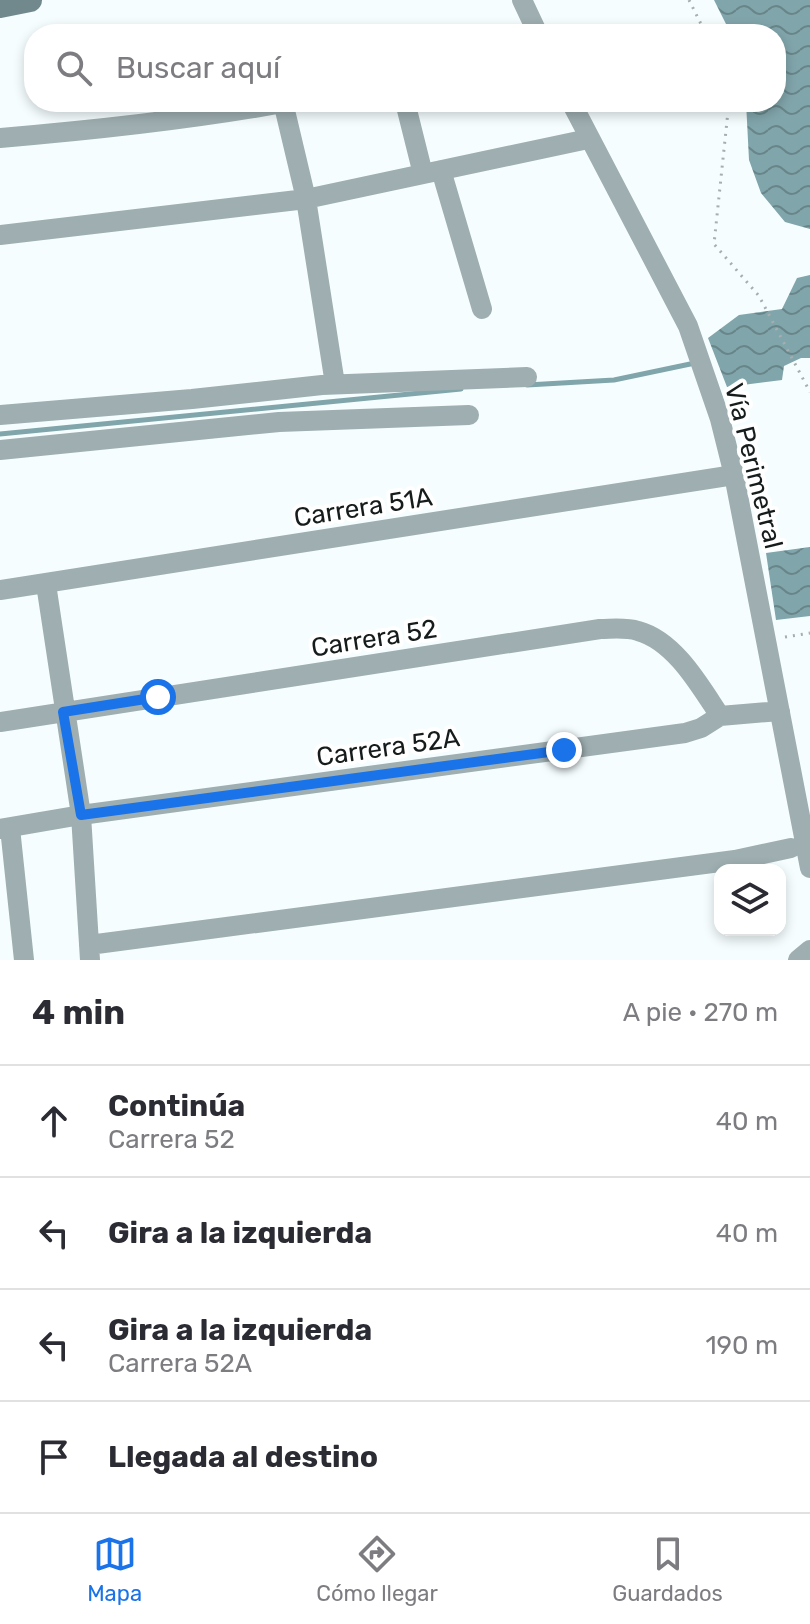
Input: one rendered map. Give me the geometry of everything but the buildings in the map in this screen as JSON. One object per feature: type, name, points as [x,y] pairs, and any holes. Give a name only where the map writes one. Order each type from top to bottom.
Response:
[{"type":"street","points":[[0,6],[30,0]]},
{"type":"street","points":[[522,0],[533,24]]},
{"type":"street","points":[[0,138],[107,130],[230,112]]},
{"type":"street","points":[[285,112],[306,199],[335,384]]},
{"type":"street","points":[[409,112],[482,309]]},
{"type":"street","name":"Vía Perimetral","points":[[576,112],[688,326],[720,419],[734,475],[780,711],[798,847],[810,868]]},
{"type":"street","points":[[0,235],[306,199],[588,139]]},
{"type":"street","points":[[0,415],[335,384],[527,377]]},
{"type":"street","points":[[0,450],[279,422],[469,415]]},
{"type":"street","name":"Carrera 51A","points":[[0,590],[734,475]]},
{"type":"street","points":[[46,584],[81,815],[90,952],[735,860],[798,847]]},
{"type":"street","name":"Carrera 52","points":[[0,722],[600,629],[623,628],[641,631],[670,651],[720,716]]},
{"type":"street","name":"Carrera 52A","points":[[5,829],[81,815],[685,733],[701,728],[720,716],[780,711]]},
{"type":"street","points":[[5,829],[24,960]]},
{"type":"street","points":[[798,960],[810,950]]},
{"type":"path","points":[[689,0],[701,24]]},
{"type":"path","points":[[728,112],[714,244],[759,296],[810,392]]},
{"type":"path","points":[[765,637],[810,633]]},
{"type":"water","points":[[714,0],[810,0],[810,229],[785,222],[761,193],[749,160],[747,112],[786,112],[786,24],[726,24]]},
{"type":"water","points":[[810,275],[810,358],[801,358],[784,366],[782,380],[727,387],[708,338],[739,315],[782,309],[797,278]]},
{"type":"water","points":[[810,547],[810,616],[776,620],[766,553]]},
{"type":"waterway","points":[[527,385],[614,380],[695,363]]},
{"type":"waterway","points":[[0,434],[461,389]]},
{"type":"route","points":[[158,697],[63,712],[81,815],[564,750]]}]
